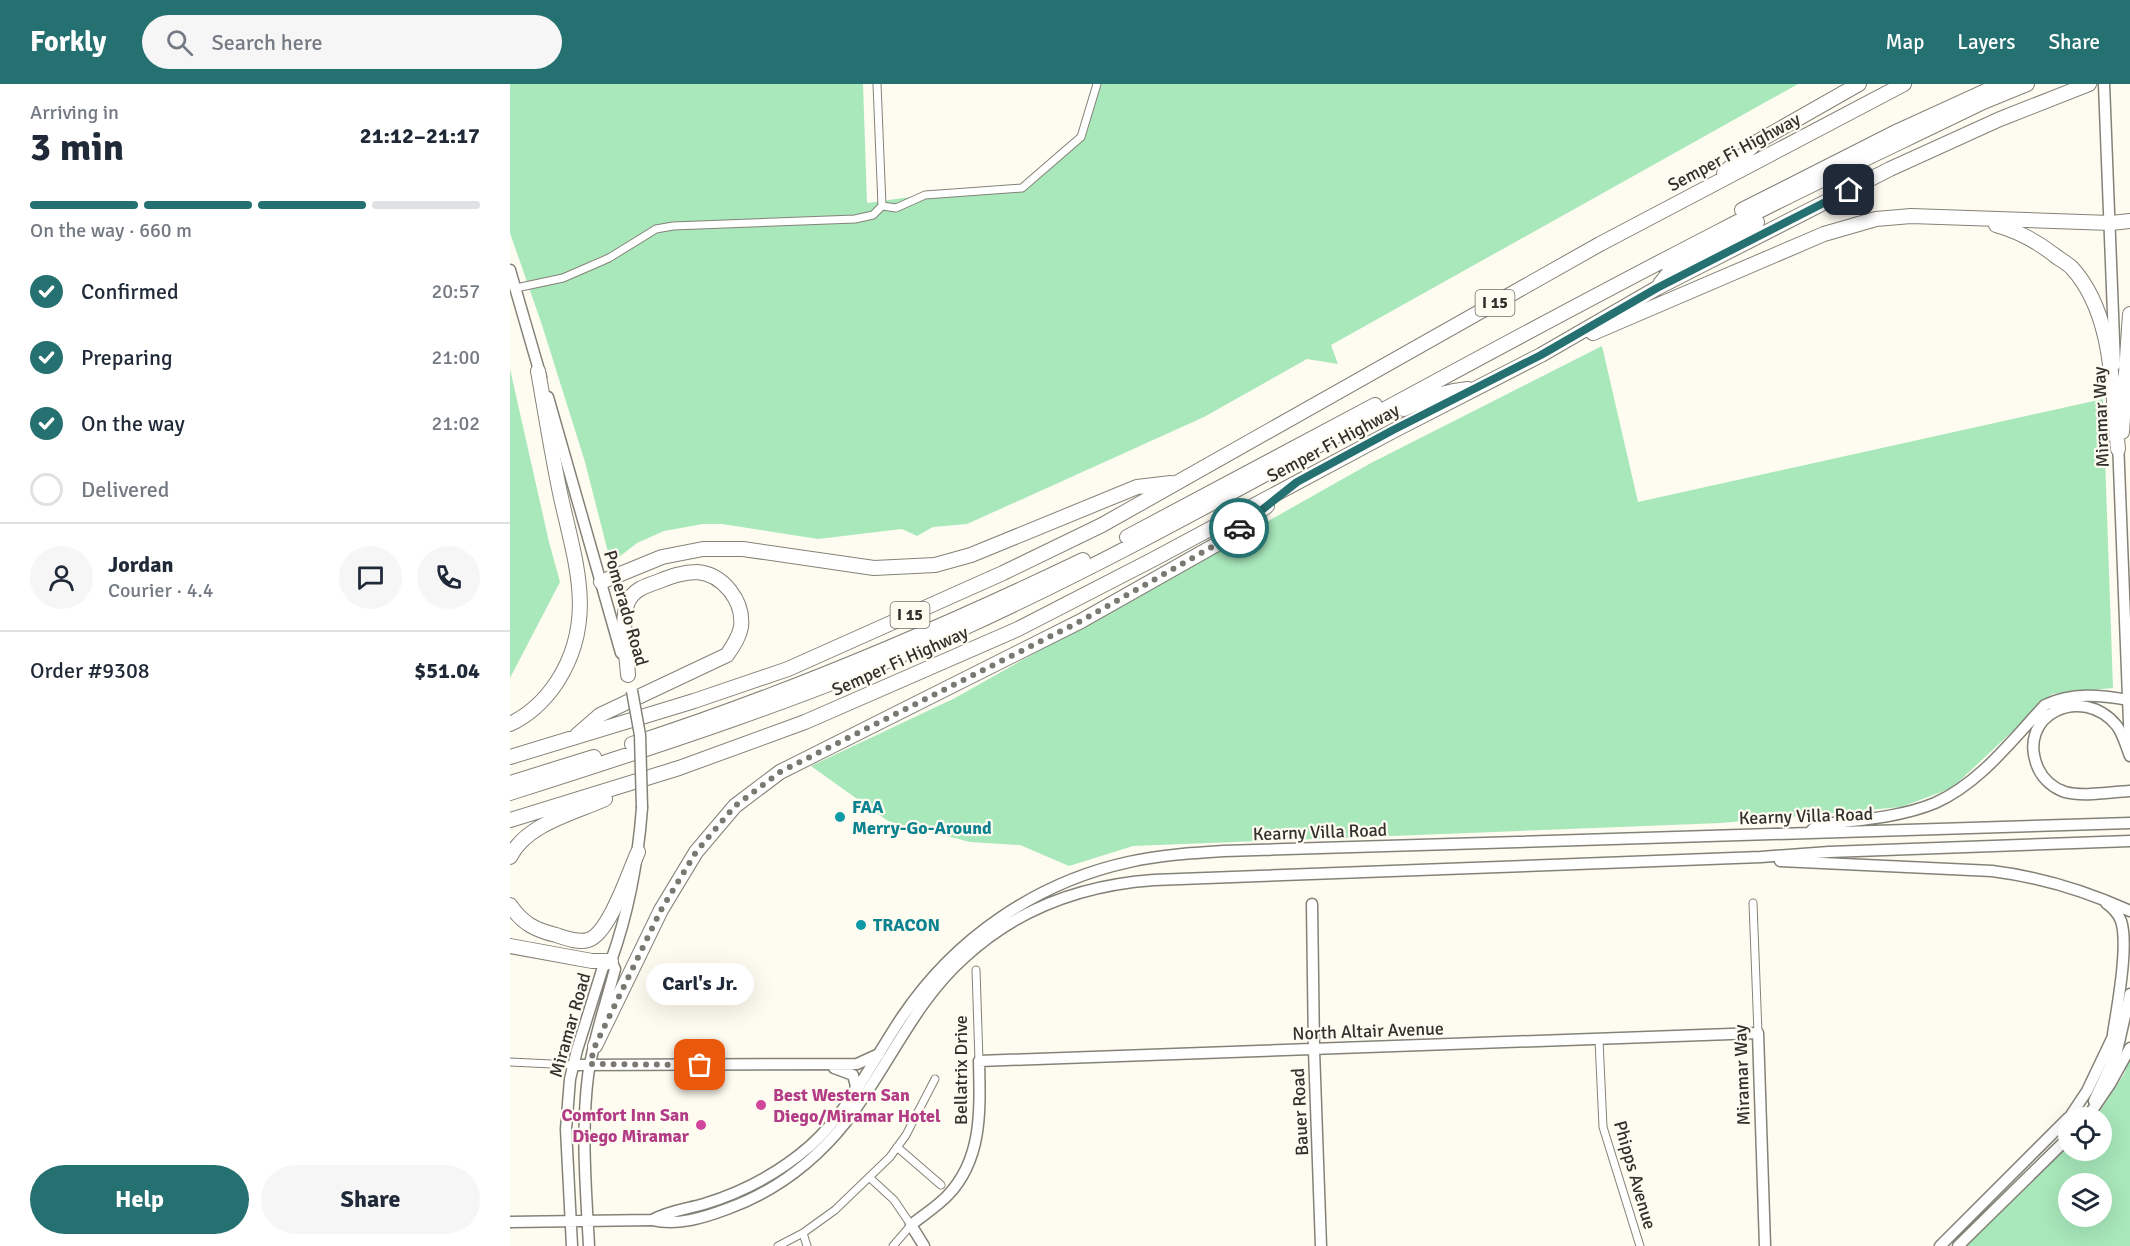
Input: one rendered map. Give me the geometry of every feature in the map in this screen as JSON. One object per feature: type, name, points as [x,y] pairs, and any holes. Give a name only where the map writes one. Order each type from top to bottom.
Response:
[{"type":"highway","points":[[1712,184],[1757,142],[1859,84]]},
{"type":"highway","name":"Semper Fi Highway","points":[[510,757],[694,701],[788,669],[1003,573],[1102,525],[1600,244],[1904,84]]},
{"type":"highway","points":[[510,783],[656,736],[775,694],[890,648],[983,607],[1093,555],[1831,164],[2001,84]]},
{"type":"highway","points":[[510,792],[671,742],[787,701],[953,633],[1045,590],[1718,232],[1983,102],[2027,84]]},
{"type":"highway","name":"Semper Fi Highway","points":[[510,820],[679,768],[805,722],[1028,624],[1393,430],[1541,355],[1657,288],[1890,169],[2000,119],[2089,84]]},
{"type":"highway","points":[[1657,288],[1671,270],[1815,189],[1831,176]]},
{"type":"highway","points":[[1541,355],[1824,234],[1876,219],[1911,216],[2111,223],[2130,221]]},
{"type":"highway","points":[[1977,219],[2009,228],[2041,244],[2072,268],[2089,293],[2099,313],[2106,337],[2118,449]]},
{"type":"highway","points":[[2118,449],[2124,428],[2130,314]]},
{"type":"highway","points":[[510,724],[522,719],[548,695],[567,666],[577,641],[581,609],[580,587],[558,485],[538,371]]},
{"type":"highway","points":[[1343,433],[1380,421],[1424,399],[1454,390],[1478,388]]},
{"type":"highway","points":[[602,582],[662,557],[703,549],[743,549],[874,568],[935,565],[971,555],[1137,488],[1180,482]]},
{"type":"highway","points":[[595,1046],[661,910],[696,852],[735,806],[780,772],[1081,621],[1219,543],[1297,482]]},
{"type":"highway","points":[[570,740],[600,715],[706,667],[727,655],[737,640],[741,626],[738,604],[731,591],[716,577],[698,572],[678,574],[634,592],[627,605],[625,620],[628,675]]},
{"type":"highway","points":[[510,857],[515,846],[548,824],[679,768]]},
{"type":"highway","points":[[510,905],[517,916],[535,929],[580,940],[591,939],[606,924],[638,852]]},
{"type":"highway","points":[[510,946],[592,961],[611,961]]},
{"type":"main road","name":"Miramar Way","points":[[2104,84],[2130,748]]},
{"type":"main road","name":"Pomerado Road","points":[[510,270],[602,582],[632,691],[640,735],[642,808],[638,852],[630,900],[611,961]]},
{"type":"main road","points":[[1809,832],[1817,825],[1909,811],[1951,794],[1983,770],[2045,705],[2056,700],[2091,695],[2129,700]]},
{"type":"main road","points":[[2129,700],[2062,707],[2041,723],[2036,735],[2034,754],[2043,777],[2064,792],[2130,791]]},
{"type":"main road","points":[[2073,705],[2093,708],[2108,717],[2121,733],[2130,756]]},
{"type":"main road","name":"Kearny Villa Road","points":[[652,1220],[664,1214],[729,1196],[779,1170],[823,1134],[853,1096],[923,988],[954,954],[1013,909],[1047,891],[1095,871],[1130,861],[1175,854],[1224,851],[2130,823]]},
{"type":"main road","name":"Kearny Villa Road","points":[[510,1222],[652,1220],[666,1223],[681,1222],[717,1213],[753,1198],[794,1173],[823,1148],[847,1121],[922,1004],[942,980],[984,940],[1042,906],[1072,894],[1111,884],[1154,880],[2130,841]]},
{"type":"main road","points":[[1761,857],[1783,862],[2001,872],[2049,881],[2130,911]]},
{"type":"main road","points":[[2104,901],[2118,916],[2123,933],[2121,982],[2113,1034]]},
{"type":"main road","name":"Bauer Road","points":[[1312,904],[1314,1050],[1321,1246]]},
{"type":"main road","name":"Miramar Road","points":[[572,1246],[566,1129],[573,1065],[603,967],[611,961],[615,969],[590,1064],[586,1095],[589,1246]]},
{"type":"main road","points":[[2091,1107],[2117,1051],[2130,994]]},
{"type":"main road","points":[[2076,1107],[2090,1085],[2113,1034],[2125,1016]]},
{"type":"main road","name":"Miramar Way","points":[[1758,1033],[1766,1243]]},
{"type":"main road","name":"North Altair Avenue","points":[[979,1061],[1758,1033]]},
{"type":"main road","points":[[2094,1107],[2130,1048]]},
{"type":"main road","points":[[573,1065],[857,1064],[879,1054]]},
{"type":"main road","name":"Bellatrix Drive","points":[[911,1224],[948,1196],[962,1177],[970,1160],[979,1125],[979,1061]]},
{"type":"main road","points":[[822,1065],[853,1075],[856,1086],[853,1096]]},
{"type":"main road","points":[[1940,1246],[2058,1129]]},
{"type":"main road","points":[[1958,1246],[2058,1148]]},
{"type":"main road","points":[[911,1224],[924,1246]]},
{"type":"street","points":[[516,288],[563,278],[582,270],[609,258],[656,229],[673,226],[855,219],[873,215],[882,206],[877,84]]},
{"type":"street","points":[[882,206],[896,208],[925,195],[1022,188],[1081,137],[1097,84]]},
{"type":"street","name":"Miramar Way","points":[[1753,903],[1758,1033]]},
{"type":"street","name":"Bellatrix Drive","points":[[976,970],[979,1061]]},
{"type":"street","name":"Phipps Avenue","points":[[1599,1040],[1604,1126],[1640,1246]]},
{"type":"street","points":[[510,1062],[573,1065]]},
{"type":"street","points":[[778,1246],[803,1233],[835,1210],[869,1177],[906,1135],[935,1079]]},
{"type":"street","points":[[897,1147],[940,1185]]},
{"type":"street","points":[[869,1177],[894,1200],[911,1224]]},
{"type":"street","name":"Bellatrix Drive","points":[[893,1246],[911,1224]]},
{"type":"street","points":[[803,1233],[807,1246]]},
{"type":"green space","points":[[510,84],[863,84],[867,203],[925,195],[1022,188],[1081,137],[1097,84],[1798,84],[1331,345],[1338,364],[1307,359],[1204,417],[967,524],[933,527],[917,536],[902,529],[818,539],[722,524],[703,524],[664,531],[637,543],[614,561],[609,556],[585,462],[510,233]]},
{"type":"green space","points":[[1602,346],[1638,502],[2103,399],[2113,688],[2052,694],[1952,788],[1901,807],[1721,823],[1133,846],[1069,866],[1020,845],[970,842],[888,821],[811,766],[955,698],[1371,463]]},
{"type":"green space","points":[[510,369],[560,582],[510,678]]},
{"type":"green space","points":[[2130,1058],[2130,1246],[1964,1246],[2058,1154],[2058,1161],[2112,1161],[2112,1107],[2103,1107],[2124,1074]]},
{"type":"way so far","points":[[700,1065],[590,1064],[595,1046],[661,910],[696,852],[735,806],[780,772],[1081,621],[1219,543],[1239,528]]},
{"type":"place","name":"FAA Merry-Go-Around","points":[[840,817]]},
{"type":"place","name":"TRACON","points":[[861,925]]},
{"type":"place","name":"Carl's Jr.","points":[[700,1065]]},
{"type":"place","name":"Best Western San Diego/Miramar Hotel","points":[[761,1105]]},
{"type":"place","name":"Comfort Inn San Diego Miramar","points":[[701,1125]]},
{"type":"route","points":[[1239,528],[1297,482],[1393,430],[1541,355],[1657,288],[1849,190]]}]
